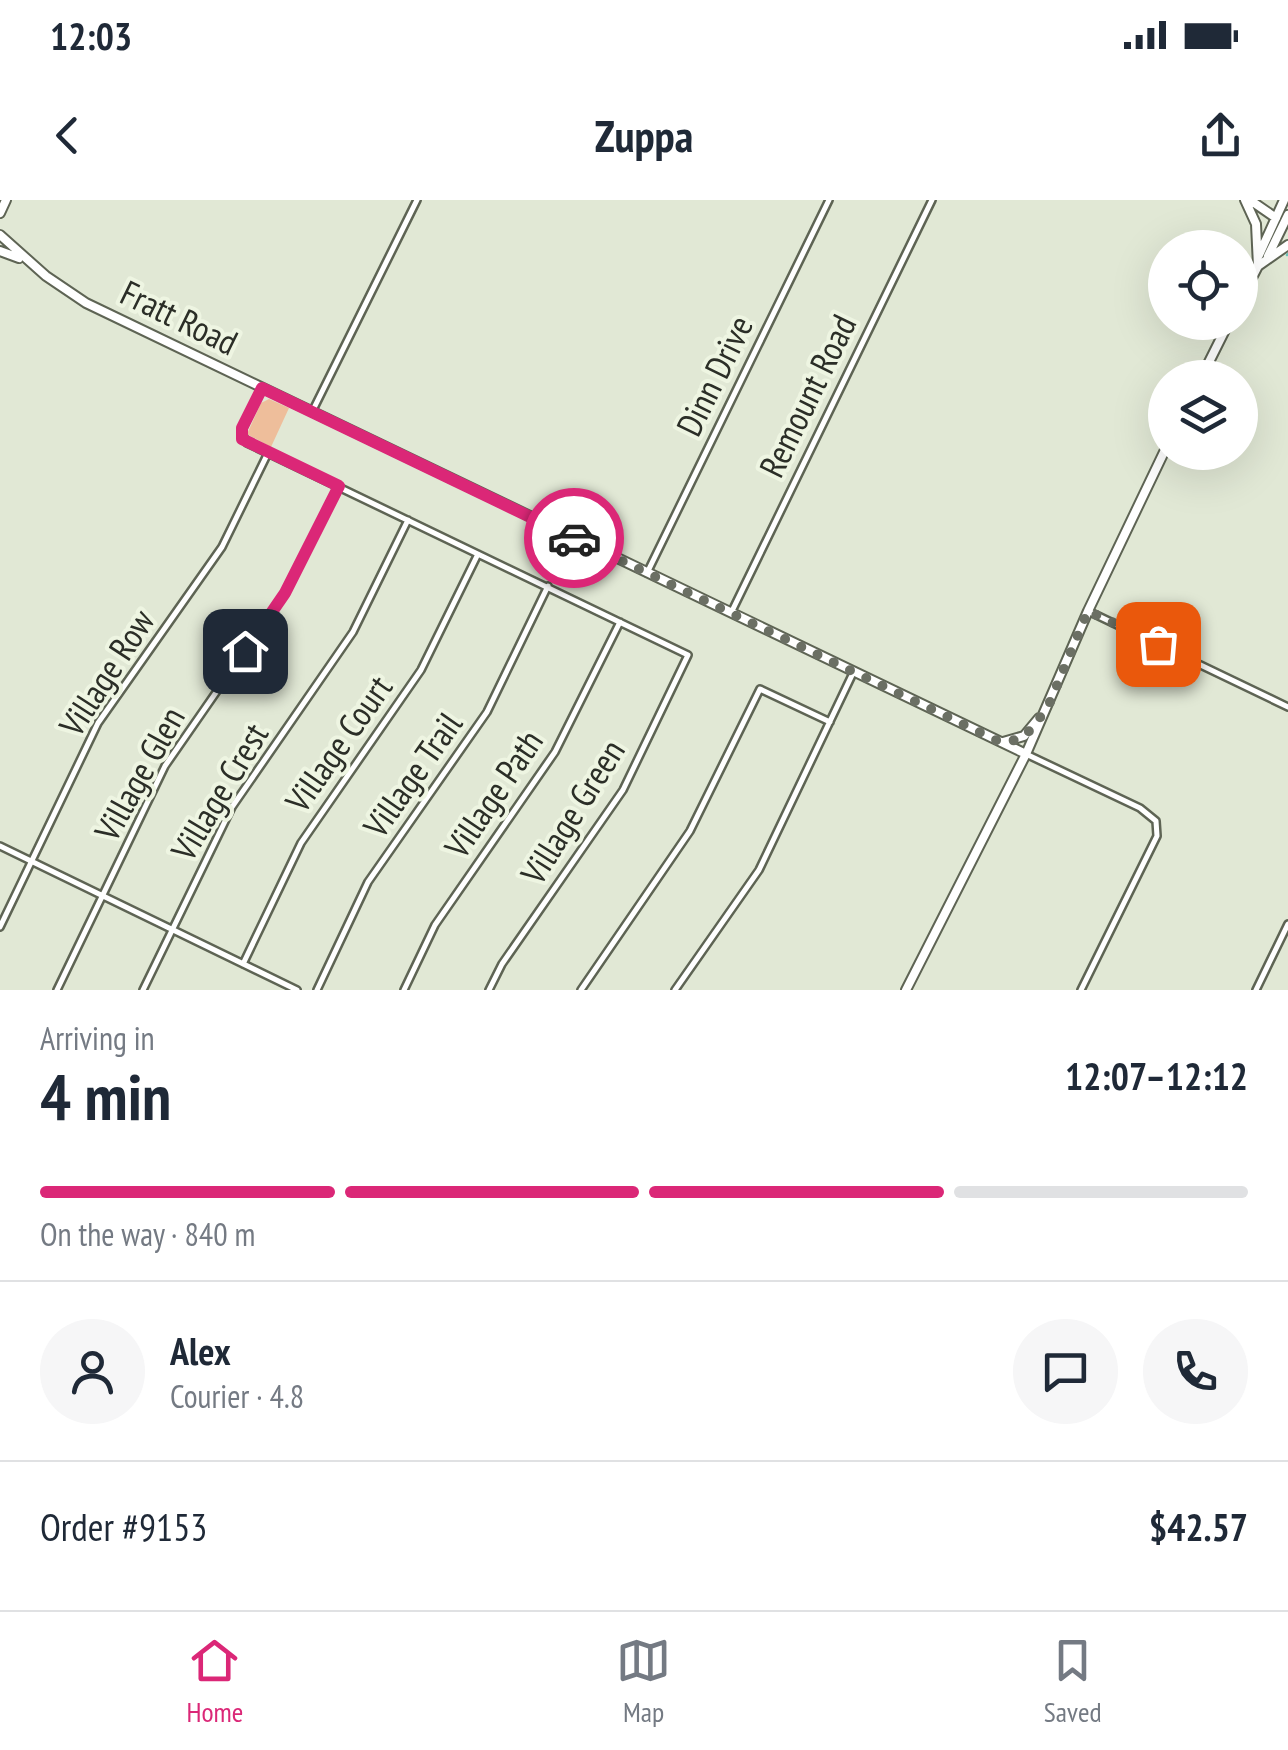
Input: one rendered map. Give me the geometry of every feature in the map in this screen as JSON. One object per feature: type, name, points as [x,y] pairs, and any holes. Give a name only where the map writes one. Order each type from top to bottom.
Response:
[{"type":"street","points":[[0,213],[6,200]]},
{"type":"street","points":[[312,412],[417,200]]},
{"type":"street","name":"Dinn Drive","points":[[647,573],[829,200]]},
{"type":"street","name":"Remount Road","points":[[730,615],[932,200]]},
{"type":"street","points":[[1248,200],[1287,222],[1258,266]]},
{"type":"street","points":[[1248,200],[1256,224],[1260,262]]},
{"type":"street","points":[[1260,262],[1284,200]]},
{"type":"street","name":"Fratt Road","points":[[0,235],[36,268],[86,304],[1140,808],[1156,821],[1157,836],[1081,990]]},
{"type":"street","points":[[1260,262],[1288,245]]},
{"type":"street","points":[[0,251],[36,268]]},
{"type":"street","points":[[262,388],[240,435],[246,443],[620,622]]},
{"type":"street","name":"Village Row","points":[[0,928],[98,723],[222,547],[268,453]]},
{"type":"street","points":[[906,990],[1026,754],[1155,470]]},
{"type":"street","name":"Village Glen","points":[[57,990],[165,766],[285,593],[339,486]]},
{"type":"street","name":"Village Crest","points":[[143,990],[232,807],[353,632],[408,520]]},
{"type":"street","name":"Village Court","points":[[243,964],[301,843],[421,670],[478,554]]},
{"type":"street","name":"Village Trail","points":[[317,990],[368,882],[488,712],[548,586]]},
{"type":"street","points":[[1088,611],[1288,706]]},
{"type":"street","name":"Village Green","points":[[489,990],[502,964],[623,790],[688,654],[620,622]]},
{"type":"street","name":"Village Path","points":[[404,990],[435,925],[554,752],[620,622]]},
{"type":"street","points":[[675,990],[759,870],[854,671]]},
{"type":"street","points":[[581,990],[690,831],[760,689],[830,722]]},
{"type":"street","points":[[1000,742],[1024,736],[1050,702]]},
{"type":"street","points":[[0,846],[297,990]]},
{"type":"street","points":[[1256,990],[1288,924]]},
{"type":"shaded area","points":[[269,399],[289,408],[271,447],[247,434],[261,403]]},
{"type":"way so far","points":[[574,538],[1000,742],[1024,736],[1050,702],[1088,611],[1158,644]]},
{"type":"route","points":[[245,651],[285,593],[339,486],[242,439],[242,428],[262,388],[574,538]]}]
